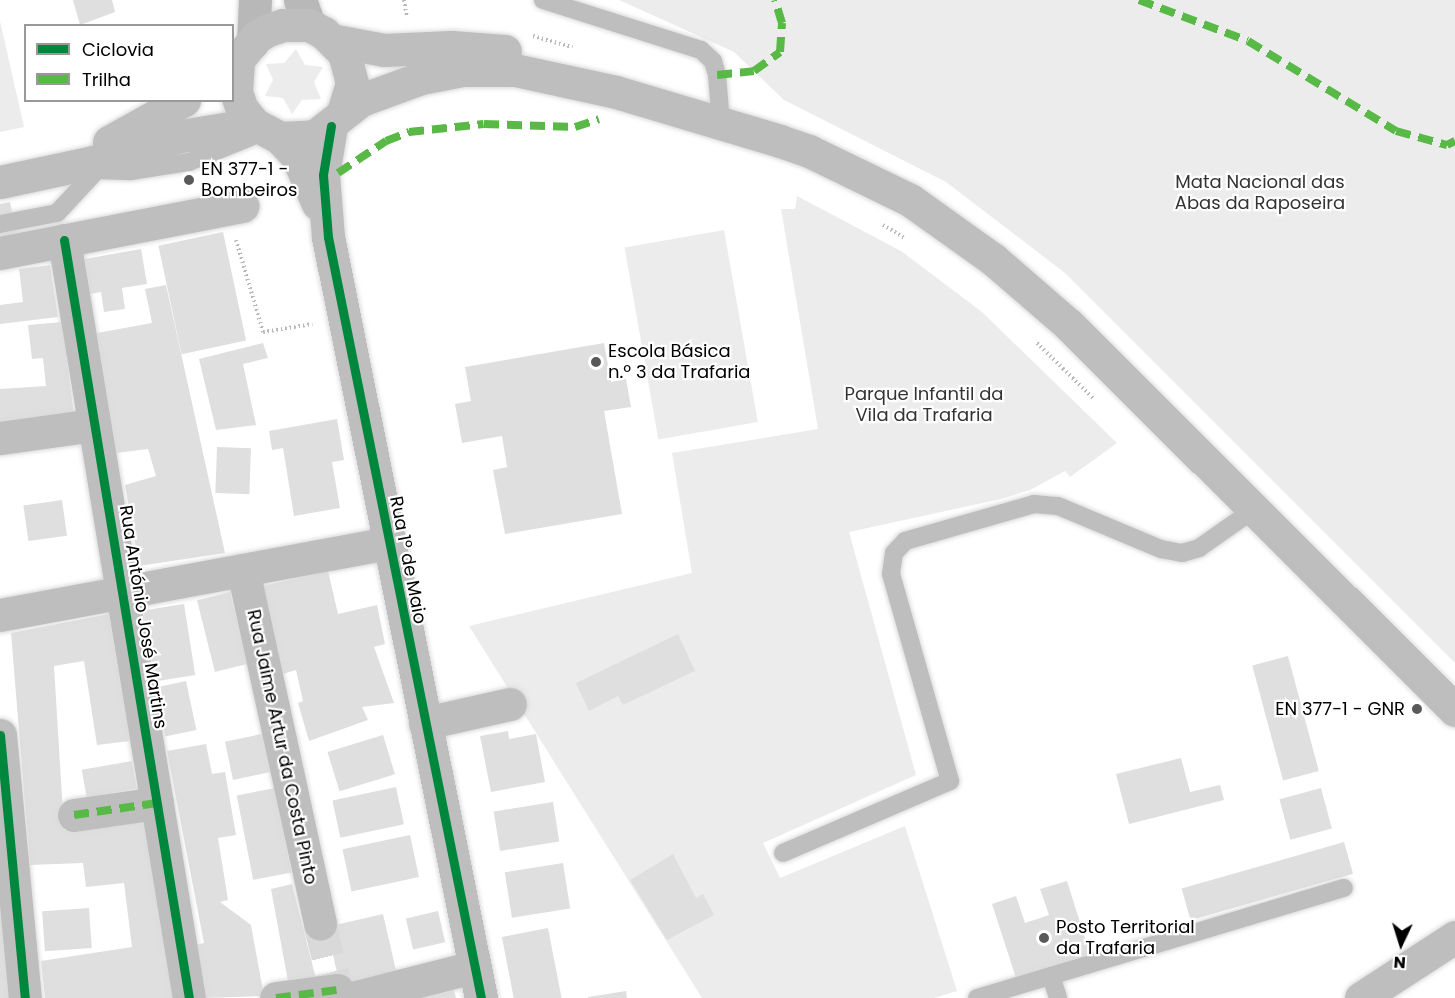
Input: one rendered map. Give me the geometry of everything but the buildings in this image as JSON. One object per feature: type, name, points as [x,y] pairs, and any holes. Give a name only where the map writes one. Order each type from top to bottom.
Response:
[{"type":"main road","points":[[241,57],[255,0]]},
{"type":"street","points":[[315,22],[344,53],[352,83],[337,120]]},
{"type":"street","points":[[267,131],[236,92],[241,57],[283,25],[315,22],[384,50],[469,47],[508,52],[616,92]]},
{"type":"street","points":[[0,182],[181,136],[267,131],[315,136],[393,86],[462,70],[546,74],[616,92],[810,151],[910,200],[994,260],[1069,326],[1455,710]]},
{"type":"street","points":[[49,171],[77,160],[180,102]]},
{"type":"street","name":"Rua 1º de Maio","points":[[337,120],[323,175],[328,237],[478,982]]},
{"type":"street","name":"Rua 1º de Maio","points":[[267,131],[297,156],[309,178],[328,237]]},
{"type":"street","points":[[0,253],[234,208]]},
{"type":"street","name":"Rua António José Martins","points":[[64,240],[189,998]]},
{"type":"street","points":[[0,438],[94,425]]},
{"type":"street","points":[[0,615],[388,543]]},
{"type":"street","name":"Rua Jaime Artur da Costa Pinto","points":[[243,570],[320,924]]},
{"type":"street","points":[[425,723],[510,704]]},
{"type":"street","points":[[0,735],[5,836],[25,998]]},
{"type":"street","points":[[74,815],[157,803]]},
{"type":"street","points":[[1361,998],[1455,937]]},
{"type":"street","points":[[276,998],[478,982]]},
{"type":"lane","points":[[543,0],[701,50],[713,61],[717,75],[721,123]]},
{"type":"lane","points":[[49,171],[131,171],[189,162],[267,131]]},
{"type":"lane","points":[[0,224],[57,213],[97,170]]},
{"type":"lane","points":[[783,853],[950,781],[891,574],[894,553],[905,541],[1034,504],[1058,506],[1161,549],[1182,553],[1199,548],[1253,510]]},
{"type":"lane","points":[[977,998],[1344,888]]},
{"type":"lane","points":[[1051,976],[1058,998]]},
{"type":"path","points":[[234,208],[264,332],[343,319]]},
{"type":"path","points":[[873,219],[908,240]]},
{"type":"path","points":[[1036,342],[1102,407]]},
{"type":"green space","name":"Mata Nacional das Abas da Raposeira","points":[[619,0],[1455,0],[1455,663],[1065,273],[946,182],[784,100],[734,52]]},
{"type":"green space","points":[[0,21],[24,127],[0,132]]},
{"type":"green space","points":[[296,49],[305,65],[323,67],[314,82],[321,99],[302,100],[292,114],[283,98],[265,96],[273,80],[266,64],[284,63]]},
{"type":"green space","name":"Parque Infantil da Vila da Trafaria","points":[[797,196],[901,251],[982,312],[1117,443],[1070,477],[1065,471],[1030,490],[1001,499],[849,532],[916,775],[763,843],[780,878],[905,826],[957,991],[934,998],[702,998],[469,626],[692,573],[672,453],[818,429],[781,209],[795,209]]},
{"type":"green space","points":[[724,230],[758,422],[658,440],[625,248]]},
{"type":"tunnel","points":[[320,924],[338,998]]},
{"type":"marked path","points":[[717,75],[754,71],[780,52],[782,23],[775,0]]},
{"type":"marked path","points":[[1139,0],[1248,41],[1396,131],[1447,145],[1455,141]]},
{"type":"marked path","points":[[338,173],[386,141],[409,132],[484,124],[575,127],[599,119]]},
{"type":"marked path","points":[[74,815],[157,803]]},
{"type":"marked path","points":[[276,998],[337,990]]},
{"type":"cycle path","points":[[331,126],[323,175],[328,237],[481,998]]},
{"type":"cycle path","points":[[64,240],[189,998]]},
{"type":"cycle path","points":[[0,735],[25,998]]},
{"type":"place","name":"EN 377-1 - Bombeiros","points":[[189,180]]},
{"type":"place","name":"Escola Básica n.º 3 da Trafaria","points":[[596,362]]},
{"type":"place","name":"EN 377-1 - GNR","points":[[1417,709]]},
{"type":"place","name":"Posto Territorial da Trafaria","points":[[1044,938]]}]
